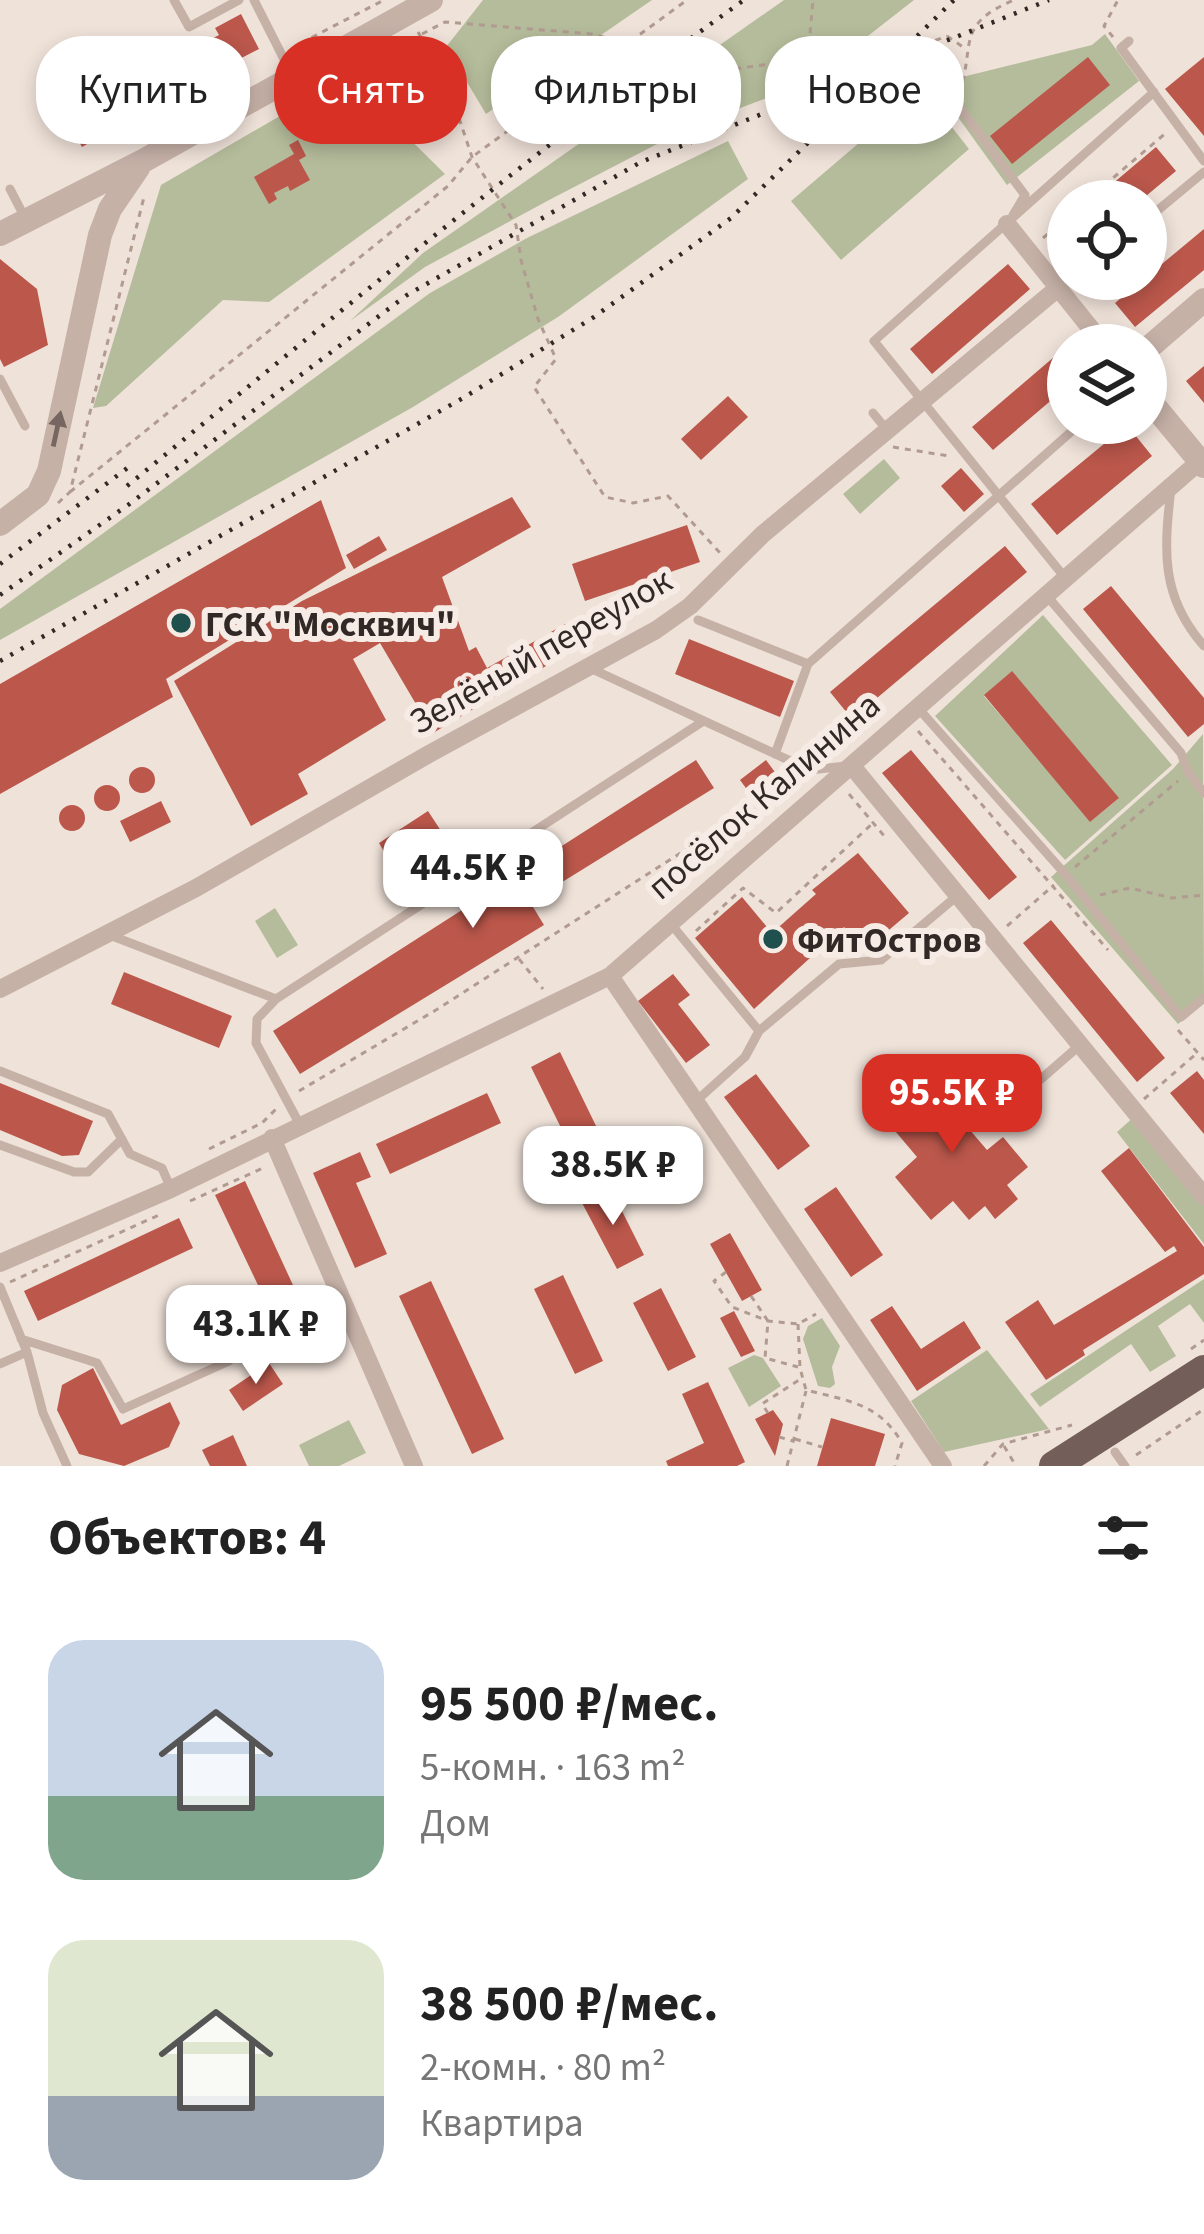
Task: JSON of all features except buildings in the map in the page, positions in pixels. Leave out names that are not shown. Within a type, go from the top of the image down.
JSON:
[{"type":"main road","points":[[1054,1466],[1194,1361]]},
{"type":"main road","points":[[1114,1462],[1204,1394]]},
{"type":"street","points":[[372,36],[431,0]]},
{"type":"street","points":[[0,234],[274,87]]},
{"type":"street","points":[[0,524],[38,495],[49,470],[100,235],[110,209],[143,161]]},
{"type":"street","points":[[69,199],[94,208],[100,235]]},
{"type":"street","points":[[1007,224],[1047,268]]},
{"type":"street","name":"Зелёный переулок","points":[[0,989],[196,888],[429,754],[591,668],[690,606],[729,564],[1047,300]]},
{"type":"street","points":[[1167,332],[1204,301]]},
{"type":"street","name":"посёлок Калинина","points":[[0,1263],[170,1189],[610,976],[1202,462],[1167,421]]},
{"type":"street","points":[[852,766],[1204,1196]]},
{"type":"street","points":[[610,976],[943,1466]]},
{"type":"street","points":[[272,1138],[414,1466]]},
{"type":"lane","points":[[174,0],[189,27],[239,0]]},
{"type":"lane","points":[[254,0],[274,39]]},
{"type":"lane","points":[[1125,45],[1204,161]]},
{"type":"lane","points":[[1066,579],[874,341],[1154,92]]},
{"type":"lane","points":[[964,114],[1025,195],[1007,224]]},
{"type":"lane","points":[[1167,203],[1204,172]]},
{"type":"lane","points":[[10,189],[26,220]]},
{"type":"lane","points":[[0,379],[25,426]]},
{"type":"lane","points":[[873,413],[887,430]]},
{"type":"lane","points":[[775,754],[808,664],[1057,444]]},
{"type":"lane","points":[[1171,486],[1166,577],[1190,630],[1204,646]]},
{"type":"lane","points":[[1047,596],[1181,752],[1187,772],[1204,793]]},
{"type":"lane","points":[[698,620],[808,664]]},
{"type":"lane","points":[[591,668],[810,770],[852,766]]},
{"type":"lane","points":[[912,713],[1066,875],[1181,1017],[1204,998]]},
{"type":"lane","points":[[300,1125],[256,1043],[257,1019],[276,999],[702,722]]},
{"type":"lane","points":[[695,1102],[745,1057],[759,1031],[839,964],[881,960],[957,896]]},
{"type":"lane","points":[[671,923],[759,1031]]},
{"type":"lane","points":[[104,933],[276,999]]},
{"type":"lane","points":[[1041,1079],[1080,1045]]},
{"type":"lane","points":[[0,1071],[108,1114],[130,1154],[162,1168],[170,1189]]},
{"type":"lane","points":[[0,1145],[74,1172],[88,1172],[122,1139]]},
{"type":"lane","points":[[0,1287],[27,1352],[43,1413],[67,1466]]},
{"type":"lane","points":[[22,1339],[97,1363],[123,1409],[229,1361]]},
{"type":"lane","points":[[0,1364],[27,1352]]},
{"type":"path","points":[[358,0],[364,11]]},
{"type":"path","points":[[315,36],[384,0]]},
{"type":"path","points":[[638,36],[688,0]]},
{"type":"path","points":[[810,36],[813,0]]},
{"type":"path","points":[[964,79],[964,48],[987,11],[1014,0]]},
{"type":"path","points":[[1118,0],[1105,26],[1125,45]]},
{"type":"path","points":[[409,17],[602,36]]},
{"type":"path","points":[[409,17],[447,82],[472,157],[516,225],[538,319],[556,358],[534,387],[605,497],[633,503],[668,496],[729,564]]},
{"type":"path","points":[[1112,180],[1178,123]]},
{"type":"path","points":[[57,503],[448,185],[491,143]]},
{"type":"path","points":[[70,493],[144,197]]},
{"type":"path","points":[[1028,251],[1047,235]]},
{"type":"path","points":[[871,444],[968,459]]},
{"type":"path","points":[[912,713],[1120,964]]},
{"type":"path","points":[[203,1153],[262,1123],[284,1100],[810,770]]},
{"type":"path","points":[[992,939],[1187,772]]},
{"type":"path","points":[[685,940],[743,887],[776,913],[873,823]]},
{"type":"path","points":[[1074,910],[1101,894],[1130,888],[1172,898],[1204,895]]},
{"type":"path","points":[[788,902],[796,910]]},
{"type":"path","points":[[518,957],[554,1004]]},
{"type":"path","points":[[1167,1017],[1204,1060]]},
{"type":"path","points":[[1142,1100],[1198,1053]]},
{"type":"path","points":[[0,1287],[281,1160]]},
{"type":"path","points":[[726,1273],[714,1281],[732,1307],[768,1321],[798,1324],[831,1302]]},
{"type":"path","points":[[751,1296],[768,1321],[765,1358],[800,1368]]},
{"type":"path","points":[[787,1466],[806,1390],[798,1324]]},
{"type":"path","points":[[1194,1361],[1204,1340]]},
{"type":"path","points":[[768,1413],[762,1404],[803,1378]]},
{"type":"path","points":[[806,1390],[860,1404],[889,1420],[902,1443],[895,1466]]},
{"type":"path","points":[[1114,1462],[1204,1409]]},
{"type":"path","points":[[984,1466],[1003,1444],[1071,1426]]},
{"type":"path","points":[[779,1437],[822,1447]]},
{"type":"path","points":[[1003,1444],[1016,1466]]},
{"type":"green space","points":[[483,0],[652,0],[600,36],[491,36],[491,111],[486,114],[467,82],[467,36],[455,36]]},
{"type":"green space","points":[[784,0],[914,0],[868,36],[765,36],[765,99],[741,108],[741,36],[733,36]]},
{"type":"green space","points":[[1105,34],[1139,81],[1007,185],[964,126],[964,77],[1092,45]]},
{"type":"green space","points":[[274,119],[274,144],[415,144],[445,174],[269,302],[223,300],[106,406],[93,408],[161,185],[232,144],[250,144],[250,133]]},
{"type":"green space","points":[[964,143],[969,149],[841,260],[791,201],[858,144]]},
{"type":"green space","points":[[579,144],[657,144],[425,267],[350,321],[423,253]]},
{"type":"green space","points":[[722,144],[730,144],[748,179],[558,317],[413,407],[0,640],[0,609],[430,293],[527,238]]},
{"type":"green space","points":[[884,459],[900,478],[860,514],[843,494]]},
{"type":"green space","points":[[1043,615],[1172,765],[1065,860],[935,716]],"holes":[[[1011,672],[1118,799],[1091,821],[984,696]]]},
{"type":"green space","points":[[1203,734],[1204,1003],[1178,1024],[1051,877],[1173,769]]},
{"type":"green space","points":[[275,908],[298,945],[277,958],[255,921]]},
{"type":"green space","points":[[1135,1116],[1204,1199],[1204,1244],[1117,1132]]},
{"type":"green space","points":[[1204,1279],[1204,1323],[1190,1304],[1158,1326],[1176,1356],[1150,1372],[1131,1344],[1040,1407],[1030,1394]]},
{"type":"green space","points":[[822,1318],[840,1346],[832,1367],[835,1384],[830,1388],[818,1386],[803,1339],[808,1326]]},
{"type":"green space","points":[[987,1350],[1049,1429],[944,1452],[911,1401]]},
{"type":"green space","points":[[754,1355],[763,1358],[781,1386],[749,1407],[728,1368]]},
{"type":"green space","points":[[349,1420],[366,1453],[339,1466],[309,1466],[299,1445]]},
{"type":"railway","points":[[127,486],[509,177],[744,0]]},
{"type":"railway","points":[[0,661],[463,398],[594,317],[731,218],[954,0]]},
{"type":"railway","points":[[0,595],[407,295],[641,162],[1049,0]]},
{"type":"railway","points":[[0,564],[134,463]]},
{"type":"place","name":"ГСК \"Москвич\"","points":[[181,623]]},
{"type":"place","name":"ФитОстров","points":[[773,939]]}]
